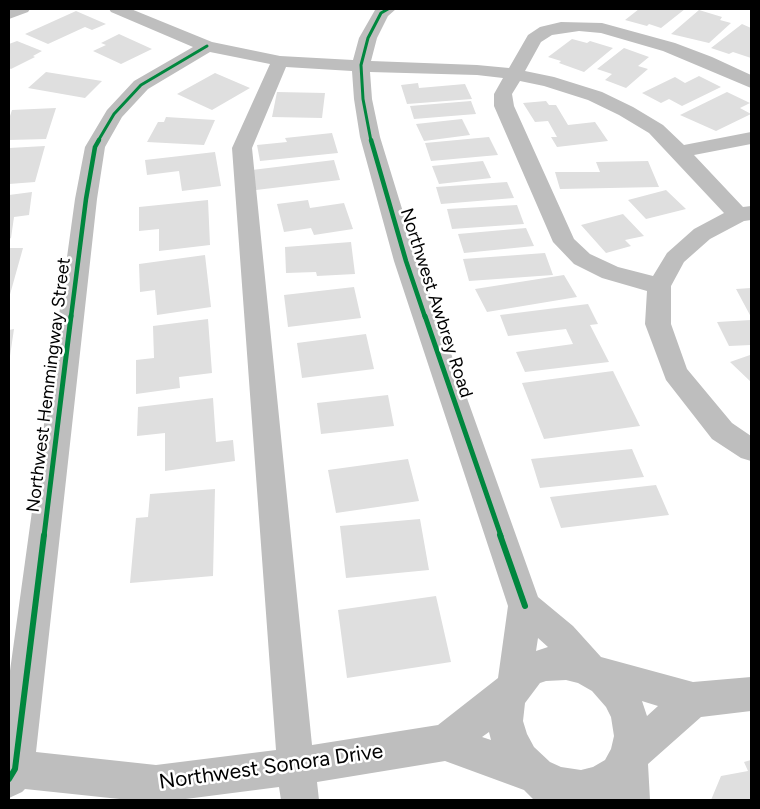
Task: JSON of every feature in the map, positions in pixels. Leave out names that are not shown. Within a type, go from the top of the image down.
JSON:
[{"type":"street","points":[[9,14],[22,9]]},
{"type":"street","points":[[117,9],[207,46],[280,61],[477,70],[514,74],[548,81],[595,96],[626,111],[656,130],[744,214],[702,234],[675,258],[659,286],[658,324],[675,373],[722,431],[751,450]]},
{"type":"street","name":"Northwest Awbrey Road","points":[[388,9],[381,13],[368,38],[360,65],[363,99],[370,137],[406,261],[525,606],[514,688],[507,701],[505,721],[510,741],[521,760],[550,788]]},
{"type":"street","points":[[659,286],[610,274],[582,259],[564,242],[504,106],[503,94],[534,40],[546,31],[561,27],[579,26],[602,28],[669,47],[706,61],[751,82]]},
{"type":"street","name":"Northwest Hemmingway Street","points":[[11,771],[86,199],[95,147],[114,114],[141,85],[207,46]]},
{"type":"street","points":[[280,61],[242,148],[290,711],[298,783]]},
{"type":"street","points":[[680,152],[751,138]]},
{"type":"street","points":[[525,606],[561,637],[591,671],[604,679],[619,695],[629,714],[632,736],[628,756],[631,800]]},
{"type":"street","name":"Northwest Sonora Drive","points":[[11,771],[156,784],[298,783],[445,742],[514,688],[528,671],[546,664],[566,663],[645,684],[693,700],[751,694]]},
{"type":"street","name":"Northwest Sonora Drive","points":[[445,742],[550,788],[559,786],[581,789],[601,784],[618,773],[628,756],[693,700]]},
{"type":"building","points":[[639,9],[685,9],[661,28],[625,20]]},
{"type":"building","points":[[699,10],[722,17],[720,20],[731,23],[709,43],[671,34]]},
{"type":"building","points":[[76,11],[106,24],[92,30],[85,27],[48,44],[25,34]]},
{"type":"building","points":[[742,24],[751,28],[751,58],[711,48]]},
{"type":"building","points":[[119,34],[152,49],[121,64],[93,51],[106,45],[101,43]]},
{"type":"building","points":[[572,39],[587,43],[590,41],[613,48],[584,72],[548,57]]},
{"type":"building","points":[[17,41],[42,51],[33,56],[35,57],[11,69],[9,68],[9,44]]},
{"type":"building","points":[[624,48],[649,57],[638,66],[648,69],[626,88],[605,80],[612,74],[597,69]]},
{"type":"building","points":[[46,72],[102,81],[85,98],[28,88]]},
{"type":"building","points":[[215,73],[250,88],[212,110],[177,94]]},
{"type":"building","points":[[699,76],[721,87],[682,106],[669,99],[661,103],[642,93],[675,77],[685,83]]},
{"type":"building","points":[[418,83],[419,88],[465,84],[472,99],[407,104],[401,85]]},
{"type":"building","points":[[277,92],[325,93],[322,118],[272,117]]},
{"type":"building","points":[[727,92],[750,103],[740,108],[751,114],[716,131],[680,115]]},
{"type":"building","points":[[471,101],[476,114],[414,119],[410,106]]},
{"type":"building","points":[[546,101],[549,105],[556,105],[568,125],[595,122],[608,141],[557,147],[551,137],[557,137],[548,121],[535,122],[523,103]]},
{"type":"building","points":[[56,108],[46,139],[9,140],[9,119],[12,110]]},
{"type":"building","points":[[166,117],[215,120],[204,145],[147,142],[158,122],[164,122]]},
{"type":"building","points":[[462,119],[470,135],[424,141],[416,124]]},
{"type":"building","points":[[332,133],[338,153],[260,161],[257,145],[287,142],[285,138]]},
{"type":"building","points":[[489,137],[498,155],[431,161],[425,143]]},
{"type":"building","points":[[45,146],[35,182],[9,184],[9,148]]},
{"type":"building","points":[[215,152],[221,186],[182,191],[179,171],[147,175],[145,160]]},
{"type":"building","points":[[334,160],[340,180],[256,190],[252,170]]},
{"type":"building","points":[[483,161],[491,178],[439,184],[432,166]]},
{"type":"building","points":[[648,161],[659,187],[560,189],[555,172],[600,172],[596,162]]},
{"type":"building","points":[[507,182],[514,198],[441,204],[436,187]]},
{"type":"building","points":[[666,190],[686,209],[646,219],[628,200]]},
{"type":"building","points":[[32,192],[29,215],[14,217],[11,238],[9,239],[9,195]]},
{"type":"building","points":[[208,200],[210,245],[159,251],[159,229],[139,231],[139,207]]},
{"type":"building","points":[[308,200],[310,208],[344,203],[353,229],[314,235],[311,228],[284,232],[277,204]]},
{"type":"building","points":[[517,205],[524,224],[452,229],[447,209]]},
{"type":"building","points":[[623,214],[644,236],[625,240],[631,246],[606,253],[581,225]]},
{"type":"building","points":[[526,228],[534,246],[464,253],[458,234]]},
{"type":"building","points":[[351,242],[355,274],[317,276],[316,272],[286,273],[285,247]]},
{"type":"building","points":[[9,248],[23,248],[9,298]]},
{"type":"building","points":[[545,253],[553,275],[469,281],[463,259]]},
{"type":"building","points":[[205,255],[211,307],[157,315],[155,290],[140,292],[139,264]]},
{"type":"building","points":[[564,275],[577,297],[487,312],[475,289]]},
{"type":"building","points":[[354,287],[361,318],[288,327],[284,295]]},
{"type":"building","points":[[751,288],[751,317],[736,289]]},
{"type":"building","points":[[588,304],[598,324],[590,325],[609,362],[525,372],[516,352],[573,344],[566,329],[508,336],[500,315]]},
{"type":"building","points":[[208,319],[212,373],[179,377],[180,388],[136,394],[136,360],[154,358],[153,326]]},
{"type":"building","points":[[751,320],[751,345],[729,346],[717,322]]},
{"type":"building","points":[[14,329],[10,356],[9,356],[9,330]]},
{"type":"building","points":[[366,334],[374,369],[302,378],[297,343]]},
{"type":"building","points":[[751,356],[751,382],[730,362]]},
{"type":"building","points":[[613,371],[640,426],[544,439],[522,383]]},
{"type":"building","points":[[388,395],[394,426],[321,434],[317,403]]},
{"type":"building","points":[[213,398],[216,442],[233,440],[235,461],[165,471],[165,433],[137,436],[138,407]]},
{"type":"building","points":[[632,449],[644,477],[540,488],[531,459]]},
{"type":"building","points":[[408,459],[419,501],[336,513],[328,470]]},
{"type":"building","points":[[656,485],[669,515],[561,528],[550,497]]},
{"type":"building","points":[[215,489],[213,576],[130,583],[136,518],[148,517],[150,494]]},
{"type":"building","points":[[420,519],[429,570],[346,578],[340,526]]},
{"type":"building","points":[[436,596],[451,662],[347,678],[338,610]]},
{"type":"building","points":[[751,760],[751,800],[711,800],[721,776],[748,771],[744,762]]},
{"type":"cycle path","points":[[388,9],[381,13],[368,38],[361,65],[363,99],[370,137],[406,261],[525,606]]},
{"type":"cycle path","points":[[9,779],[15,769],[86,199],[95,147],[114,114],[141,85],[207,46]]}]
